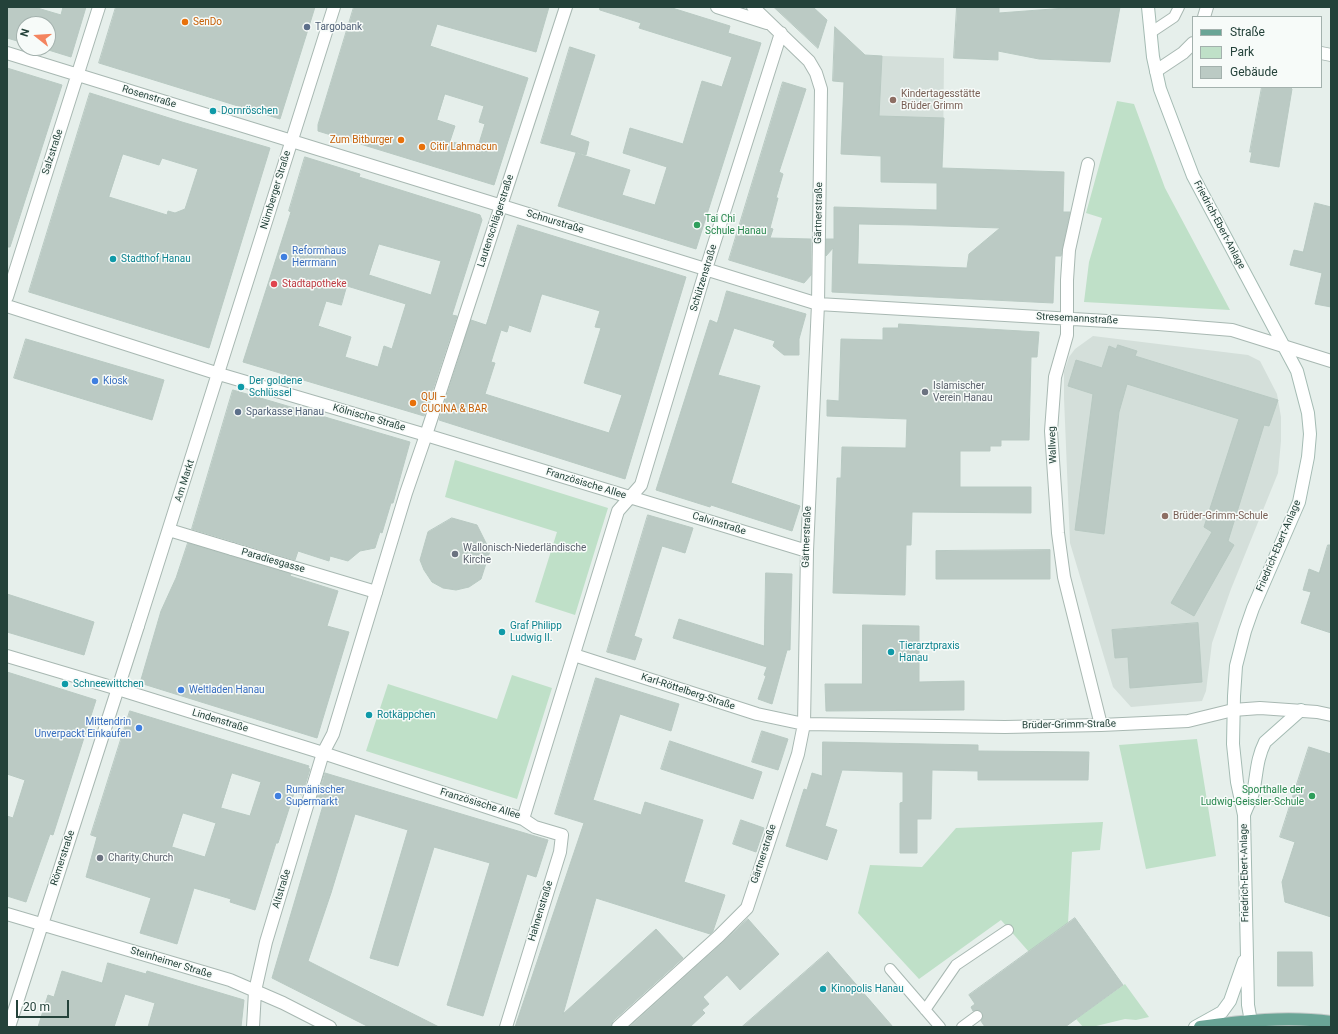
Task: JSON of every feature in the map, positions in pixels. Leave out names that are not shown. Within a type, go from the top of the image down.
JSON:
[{"type":"main road","points":[[1200,1027],[1294,1020],[1331,1022]]},
{"type":"street","name":"Salzstraße","points":[[7,297],[99,7]]},
{"type":"street","name":"Nürnberger Straße","points":[[219,374],[334,7]]},
{"type":"street","name":"Lautenschlägerstraße","points":[[426,435],[566,7]]},
{"type":"street","points":[[717,7],[771,24]]},
{"type":"street","name":"Gärtnerstraße","points":[[618,1027],[719,936],[746,908],[798,754],[804,724],[807,551],[818,304],[821,89],[816,73],[809,61],[753,7]]},
{"type":"street","name":"Friedrich-Ebert-Anlage","points":[[1148,7],[1150,33],[1160,89],[1193,176],[1297,371],[1308,413],[1310,434],[1308,457],[1299,502],[1245,631],[1236,666],[1233,710],[1234,761],[1244,815],[1248,1005],[1251,1024]]},
{"type":"street","name":"Schützenstraße","points":[[630,498],[641,485],[706,269],[781,33]]},
{"type":"street","points":[[1156,71],[1183,53],[1192,44]]},
{"type":"street","name":"Rosenstraße","points":[[7,53],[291,141]]},
{"type":"street","name":"Schnurstraße","points":[[291,141],[818,304]]},
{"type":"street","name":"Wallweg","points":[[1088,164],[1069,250],[1066,280],[1067,335],[1055,377],[1051,431],[1058,533],[1064,577],[1100,725]]},
{"type":"street","name":"Stresemannstraße","points":[[818,304],[1232,330],[1331,361]]},
{"type":"street","points":[[7,306],[219,374]]},
{"type":"street","name":"Kölnische Straße","points":[[219,374],[426,435]]},
{"type":"street","name":"Am Markt","points":[[118,689],[219,374]]},
{"type":"street","points":[[323,753],[333,734],[406,493],[426,435]]},
{"type":"street","name":"Französische Allee","points":[[323,753],[523,819],[618,511],[630,498],[426,435]]},
{"type":"street","name":"Calvinstraße","points":[[630,498],[807,551]]},
{"type":"street","name":"Paradiesgasse","points":[[169,530],[376,592]]},
{"type":"street","points":[[7,656],[118,689]]},
{"type":"street","name":"Karl-Röttelberg-Straße","points":[[574,656],[757,714],[804,724]]},
{"type":"street","name":"Lindenstraße","points":[[118,689],[323,753]]},
{"type":"street","name":"Römerstraße","points":[[9,1027],[118,689]]},
{"type":"street","name":"Brüder-Grimm-Straße","points":[[804,724],[998,727],[1100,725],[1188,721],[1233,710],[1260,708],[1301,710],[1331,715]]},
{"type":"street","points":[[1244,815],[1254,790],[1258,758],[1265,742],[1301,710]]},
{"type":"street","name":"Altstraße","points":[[253,1027],[255,991],[266,942],[323,753]]},
{"type":"street","name":"Hahnenstraße","points":[[506,1027],[560,852],[562,835],[535,827],[523,819]]},
{"type":"street","name":"Steinheimer Straße","points":[[7,914],[230,980],[330,1027]]},
{"type":"street","points":[[1195,1027],[1222,1012],[1230,1001],[1247,953]]},
{"type":"lane","points":[[1150,33],[1174,17],[1179,7]]},
{"type":"lane","points":[[925,1010],[956,965],[1008,930]]},
{"type":"lane","points":[[890,969],[940,1027]]},
{"type":"lane","points":[[962,1027],[977,1016]]},
{"type":"shaded area","name":"Kindertagesstätte Brüder Grimm","points":[[853,55],[944,58],[943,157],[841,154],[844,82],[833,81],[834,63]]},
{"type":"shaded area","name":"Brüder-Grimm-Schule","points":[[1093,336],[1248,355],[1260,361],[1277,394],[1281,417],[1281,441],[1278,473],[1231,589],[1212,643],[1206,691],[1202,701],[1131,707],[1113,687],[1070,543],[1064,372],[1069,357],[1075,349]]},
{"type":"green space","points":[[1117,101],[1134,104],[1165,188],[1230,310],[1084,302],[1089,262],[1102,218],[1086,213]]},
{"type":"green space","points":[[455,460],[608,508],[575,615],[535,602],[557,532],[445,497]]},
{"type":"green space","points":[[512,675],[552,688],[517,799],[366,751],[388,684],[497,719]]},
{"type":"green space","points":[[1197,739],[1216,856],[1146,869],[1119,745]]},
{"type":"green space","points":[[1103,822],[1100,850],[1072,852],[1068,923],[1029,952],[1001,920],[919,979],[858,913],[870,865],[922,867],[956,828]]},
{"type":"green space","points":[[1125,984],[1149,1017],[1136,1020],[1125,1019],[1092,1027],[1083,1027],[1076,1019]]},
{"type":"building","points":[[7,7],[34,7],[61,15],[63,7],[86,7],[71,57],[56,52],[56,16],[16,16],[16,41],[7,38]]},
{"type":"building","points":[[116,7],[315,7],[280,119],[99,63]]},
{"type":"building","points":[[354,7],[549,7],[536,52],[437,24],[430,46],[528,78],[494,185],[318,131],[318,125]],"holes":[[[445,94],[484,106],[479,122],[485,124],[477,150],[450,141],[455,126],[437,120]]]},
{"type":"building","points":[[600,7],[669,7],[730,26],[728,33],[761,43],[696,249],[558,206],[576,153],[630,170],[622,195],[655,205],[667,167],[623,153],[630,128],[683,144],[702,81],[722,87],[732,57],[639,28],[641,23],[600,10]]},
{"type":"building","points":[[774,7],[813,7],[827,20],[818,48]]},
{"type":"building","points":[[957,7],[999,7],[999,13],[1079,7],[1120,7],[1110,62],[1039,59],[998,51],[998,60],[954,58]]},
{"type":"building","points":[[835,27],[865,55],[882,56],[879,116],[944,118],[942,168],[1064,172],[1063,212],[1070,212],[1061,256],[1055,256],[1053,303],[832,292],[833,248],[826,256],[826,239],[834,239],[834,207],[937,210],[937,183],[881,182],[881,156],[841,154],[844,82],[833,81]],"holes":[[[859,224],[1000,228],[969,254],[967,268],[858,264]]]},
{"type":"building","points":[[570,47],[595,55],[570,135],[589,142],[586,155],[541,143]]},
{"type":"building","points":[[7,68],[62,85],[10,247],[7,247]]},
{"type":"building","points":[[783,82],[806,89],[779,172],[783,174],[776,198],[778,198],[770,228],[773,229],[770,238],[811,239],[811,275],[804,283],[729,260]]},
{"type":"building","points":[[1262,88],[1291,88],[1279,167],[1250,162],[1252,152],[1250,152]]},
{"type":"building","points":[[90,93],[270,148],[209,348],[29,292]],"holes":[[[123,154],[159,165],[162,158],[198,169],[185,209],[175,213],[168,211],[167,215],[109,197]]]},
{"type":"building","points":[[305,157],[360,174],[359,177],[480,215],[482,220],[452,315],[457,316],[424,416],[243,362],[291,212],[289,211]],"holes":[[[379,244],[441,261],[431,295],[369,275]],[[347,286],[406,304],[392,349],[384,346],[378,367],[345,357],[351,337],[318,326],[326,301],[341,305]]]},
{"type":"building","points":[[1315,203],[1331,207],[1331,307],[1315,304],[1322,273],[1290,265],[1294,250],[1303,252]]},
{"type":"building","points":[[518,225],[686,277],[625,479],[439,420],[471,320],[486,325]],"holes":[[[542,294],[600,311],[595,327],[601,328],[584,383],[622,395],[609,433],[485,394],[495,363],[491,362],[501,330],[507,332],[509,325],[530,332]]]},
{"type":"building","points":[[727,291],[806,314],[799,339],[799,355],[784,355],[773,346],[775,341],[734,328],[718,375],[760,386],[731,483],[800,506],[792,531],[711,505],[710,507],[656,490],[710,320],[717,323]]},
{"type":"building","points":[[899,324],[1039,332],[1037,357],[1031,357],[1029,440],[1001,440],[1001,446],[990,446],[990,451],[960,451],[960,487],[1031,487],[1031,513],[912,512],[911,545],[906,545],[905,595],[833,593],[837,478],[841,478],[842,447],[906,448],[907,419],[827,416],[827,400],[839,401],[841,339],[883,340],[883,328],[898,328]]},
{"type":"building","points":[[26,339],[164,380],[152,420],[14,378]]},
{"type":"building","points":[[1118,345],[1137,351],[1135,356],[1278,400],[1269,426],[1264,425],[1228,541],[1234,545],[1194,616],[1171,603],[1212,532],[1204,527],[1239,419],[1127,384],[1119,412],[1104,534],[1075,530],[1093,394],[1068,386],[1076,360],[1102,368],[1109,346],[1116,349]]},
{"type":"building","points":[[233,390],[410,442],[393,503],[391,503],[382,533],[380,532],[375,548],[360,551],[348,561],[330,556],[329,561],[298,551],[295,560],[192,529]]},
{"type":"building","points":[[648,515],[693,528],[685,553],[662,546],[634,636],[642,639],[635,660],[607,652]]},
{"type":"building","name":"Wallonisch-Niederländische Kirche","points":[[452,518],[477,525],[490,551],[481,579],[469,587],[456,590],[443,588],[432,582],[424,570],[420,560],[428,532]]},
{"type":"building","points":[[188,543],[291,574],[290,576],[338,591],[327,626],[349,632],[317,738],[140,683],[161,611],[176,578]]},
{"type":"building","points":[[1328,545],[1331,545],[1331,633],[1301,623],[1311,592],[1303,590],[1309,569],[1319,573]]},
{"type":"building","points":[[1050,550],[1050,579],[936,579],[936,551]]},
{"type":"building","points":[[766,573],[792,574],[790,650],[787,650],[772,704],[758,699],[766,676],[764,675],[767,667],[673,638],[679,619],[764,646]]},
{"type":"building","points":[[7,594],[94,622],[84,655],[7,632]]},
{"type":"building","points":[[1198,623],[1202,682],[1130,688],[1128,657],[1115,658],[1112,630]]},
{"type":"building","points":[[863,625],[919,626],[919,682],[964,681],[964,710],[826,711],[825,684],[862,684]]},
{"type":"building","points":[[7,672],[96,700],[53,835],[50,834],[26,902],[7,896],[7,816],[13,818],[25,780],[7,774]]},
{"type":"building","points":[[596,678],[679,704],[671,731],[620,714],[593,800],[641,815],[645,802],[703,820],[684,882],[725,895],[713,931],[710,934],[596,898],[563,1014],[656,929],[683,958],[613,1021],[611,1027],[515,1027],[584,823],[555,814]]},
{"type":"building","points":[[130,711],[309,766],[308,768],[310,769],[302,795],[294,793],[278,843],[276,843],[255,910],[230,902],[231,899],[194,888],[177,944],[140,933],[151,898],[86,877],[97,837],[91,835]],"holes":[[[232,773],[261,782],[250,816],[221,808]],[[183,813],[216,823],[205,857],[172,847]]]},
{"type":"building","points":[[762,731],[788,739],[778,770],[752,762]]},
{"type":"building","points":[[670,741],[762,772],[753,799],[661,769]]},
{"type":"building","points":[[823,742],[978,745],[978,751],[1089,752],[1088,780],[978,780],[978,771],[932,770],[931,819],[917,819],[917,853],[900,853],[900,803],[903,802],[903,772],[842,770],[825,826],[837,830],[827,860],[786,846],[804,789],[807,790],[812,773],[822,776]]},
{"type":"building","name":"Sporthalle der Ludwig-Geissler-Schule","points":[[1309,747],[1331,754],[1331,917],[1285,902],[1282,882],[1295,842],[1280,837]]},
{"type":"building","points":[[325,773],[548,840],[536,877],[527,874],[483,1016],[447,1005],[490,863],[434,847],[398,966],[370,958],[408,830],[355,814],[308,961],[439,1027],[369,1027],[272,978],[324,802],[317,800]]},
{"type":"building","points":[[741,820],[764,828],[756,852],[733,844]]},
{"type":"building","points":[[1075,918],[1123,985],[1065,1027],[985,1027],[981,1021],[983,1018],[982,1012],[979,1010],[973,1011],[971,1007],[975,1004],[969,995]]},
{"type":"building","points":[[748,919],[779,954],[740,990],[727,975],[703,997],[709,1004],[702,1010],[705,1013],[690,1027],[629,1027]]},
{"type":"building","name":"Kinopolis Hanau","points":[[828,952],[893,1027],[742,1027]]},
{"type":"building","points":[[1278,952],[1312,952],[1313,986],[1278,986]]},
{"type":"building","points":[[108,963],[146,974],[147,971],[244,1000],[241,1027],[148,1027],[155,1003],[125,994],[114,1027],[38,1027],[48,995],[54,997],[62,971],[102,983]]},
{"type":"place","name":"SenDo","points":[[185,22]]},
{"type":"place","name":"Targobank","points":[[307,27]]},
{"type":"place","name":"Kindertagesstätte Brüder Grimm","points":[[893,100]]},
{"type":"place","name":"Dornröschen","points":[[213,111]]},
{"type":"place","name":"Zum Bitburger","points":[[401,140]]},
{"type":"place","name":"Citir Lahmacun","points":[[422,147]]},
{"type":"place","name":"Tai Chi Schule Hanau","points":[[697,225]]},
{"type":"place","name":"Reformhaus Herrmann","points":[[284,257]]},
{"type":"place","name":"Stadthof Hanau","points":[[113,259]]},
{"type":"place","name":"Stadtapotheke","points":[[274,284]]},
{"type":"place","name":"Kiosk","points":[[95,381]]},
{"type":"place","name":"Der goldene Schlüssel","points":[[241,387]]},
{"type":"place","name":"Islamischer Verein Hanau","points":[[925,392]]},
{"type":"place","name":"QUI – CUCINA & BAR","points":[[413,403]]},
{"type":"place","name":"Sparkasse Hanau","points":[[238,412]]},
{"type":"place","name":"Brüder-Grimm-Schule","points":[[1165,516]]},
{"type":"place","name":"Wallonisch-Niederländische Kirche","points":[[455,554]]},
{"type":"place","name":"Graf Philipp Ludwig II.","points":[[502,632]]},
{"type":"place","name":"Tierarztpraxis Hanau","points":[[891,652]]},
{"type":"place","name":"Schneewittchen","points":[[65,684]]},
{"type":"place","name":"Weltladen Hanau","points":[[181,690]]},
{"type":"place","name":"Rotkäppchen","points":[[369,715]]},
{"type":"place","name":"Mittendrin Unverpackt Einkaufen","points":[[139,728]]},
{"type":"place","name":"Rumänischer Supermarkt","points":[[278,796]]},
{"type":"place","name":"Sporthalle der Ludwig-Geissler-Schule","points":[[1312,796]]},
{"type":"place","name":"Charity Church","points":[[100,858]]},
{"type":"place","name":"Kinopolis Hanau","points":[[823,989]]}]
